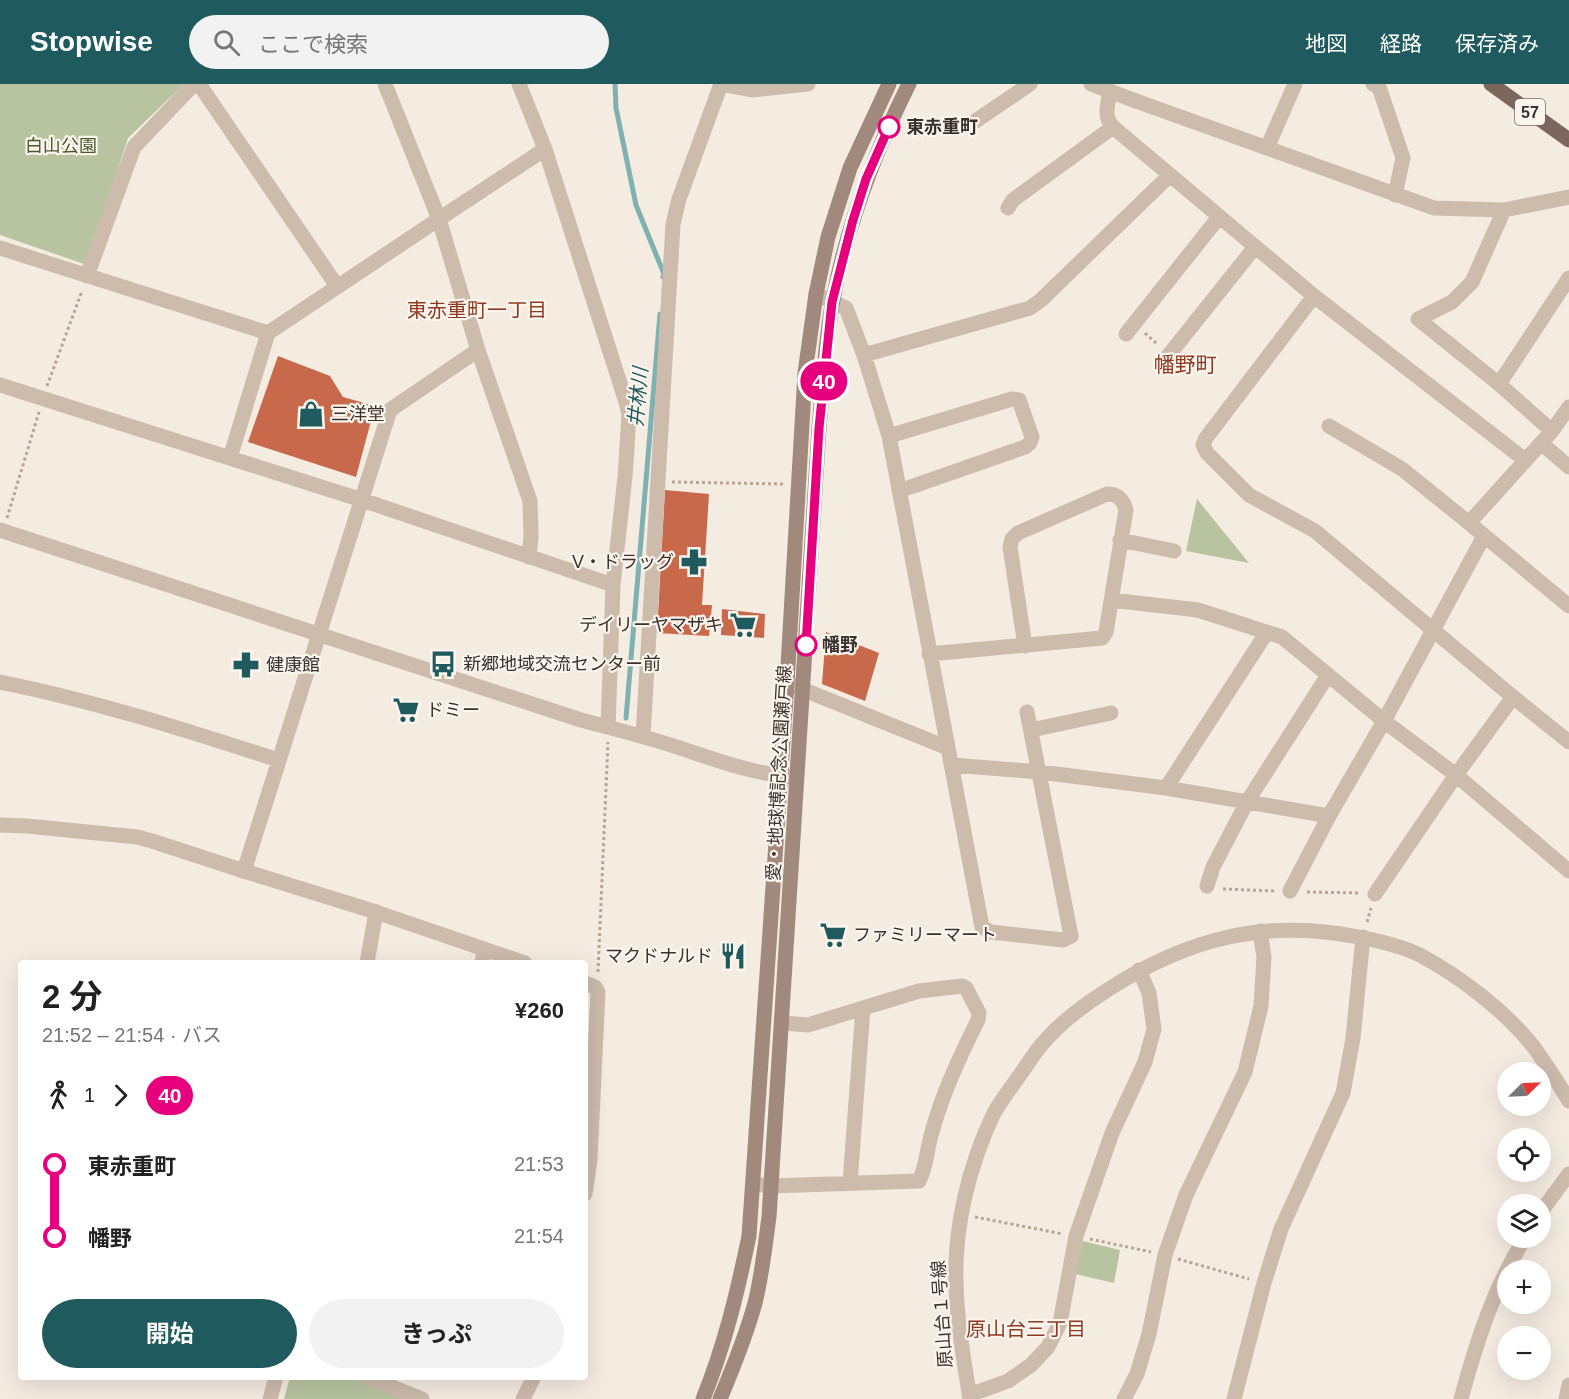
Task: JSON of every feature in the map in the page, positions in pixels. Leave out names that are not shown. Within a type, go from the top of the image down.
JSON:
[{"type":"main road","name":"愛・地球博記念公園瀬戸線","points":[[703,1399],[721,1353],[749,1236],[787,683],[805,373],[816,294],[828,237],[850,168],[890,84]]},
{"type":"main road","name":"愛・地球博記念公園瀬戸線","points":[[720,1399],[754,1304],[764,1258],[782,1023],[819,428],[832,302],[844,248],[866,179],[909,84]]},
{"type":"main road","name":"57","points":[[1491,84],[1569,140]]},
{"type":"street","points":[[87,276],[134,147],[194,84]]},
{"type":"street","points":[[199,84],[337,286]]},
{"type":"street","points":[[385,84],[439,219],[478,350],[530,501],[529,556]]},
{"type":"street","points":[[519,84],[545,149],[629,415],[625,477],[613,585],[608,727]]},
{"type":"street","points":[[643,736],[673,224],[679,199],[721,84],[752,90],[808,84]]},
{"type":"street","points":[[974,122],[1030,84]]},
{"type":"street","points":[[1091,84],[1434,208],[1504,210],[1569,197]]},
{"type":"street","points":[[1267,148],[1296,84]]},
{"type":"street","points":[[1377,85],[1403,158],[1395,195]]},
{"type":"street","points":[[1110,91],[1106,115],[1107,121],[1113,127],[1314,296],[1525,460]]},
{"type":"street","points":[[1008,208],[1013,200],[1113,127]]},
{"type":"street","points":[[230,458],[268,333],[545,149]]},
{"type":"street","points":[[864,355],[1030,308],[1170,175]]},
{"type":"street","points":[[1504,210],[1472,282],[1452,302],[1418,319],[1499,384],[1547,437],[1569,467]]},
{"type":"street","points":[[1130,329],[1218,217]]},
{"type":"street","points":[[1167,358],[1255,247]]},
{"type":"street","points":[[0,248],[268,333]]},
{"type":"street","points":[[1499,384],[1569,278]]},
{"type":"street","points":[[816,294],[846,308],[864,355],[889,436],[982,927],[992,932],[1063,940],[1071,936],[1027,712]]},
{"type":"street","points":[[1314,296],[1206,438],[1203,445],[1207,453],[1242,489],[1315,531],[1512,697],[1569,742]]},
{"type":"street","points":[[244,871],[390,410],[478,350]]},
{"type":"street","points":[[0,385],[362,500],[613,585]]},
{"type":"street","points":[[889,436],[1012,399],[1019,400],[1032,437],[1030,443],[1025,447],[899,491]]},
{"type":"street","points":[[1469,523],[1547,437],[1569,408]]},
{"type":"street","points":[[1329,426],[1402,469],[1569,606]]},
{"type":"street","points":[[929,654],[1025,646],[1102,638],[1106,632],[1126,510],[1123,501],[1116,494],[1107,494],[1018,533],[1012,539],[1010,547],[1025,646]]},
{"type":"street","points":[[1,531],[581,720],[643,736],[734,765],[779,776],[798,777]]},
{"type":"street","points":[[1290,891],[1484,536]]},
{"type":"street","points":[[1120,540],[1174,550]]},
{"type":"street","points":[[1111,600],[1198,610],[1282,637],[1384,722],[1456,775],[1569,871]]},
{"type":"street","points":[[1166,788],[1267,632]]},
{"type":"street","points":[[1207,886],[1213,867],[1247,802],[1328,675]]},
{"type":"street","points":[[0,682],[51,692],[167,723],[278,760]]},
{"type":"street","points":[[787,683],[948,748]]},
{"type":"street","points":[[1376,894],[1512,697]]},
{"type":"street","points":[[1031,730],[1111,713]]},
{"type":"street","points":[[951,765],[1040,772],[1166,788],[1329,816]]},
{"type":"street","points":[[0,825],[137,837],[375,912],[483,956],[507,960]]},
{"type":"street","points":[[367,960],[375,912]]},
{"type":"street","name":"原山台１号線","points":[[969,1397],[956,1284],[957,1249],[970,1176],[995,1112],[1043,1042],[1083,1005],[1139,970],[1195,945],[1227,936],[1260,931],[1324,930],[1394,945],[1418,954],[1453,974],[1506,1018],[1535,1049],[1569,1101]]},
{"type":"street","points":[[1124,1399],[1137,1374],[1149,1334],[1165,1255],[1186,1195],[1245,1072],[1261,1006],[1264,957],[1260,931]]},
{"type":"street","points":[[1234,1399],[1264,1283],[1281,1229],[1343,1093],[1353,1038],[1363,937]]},
{"type":"street","points":[[969,1397],[1008,1381],[1031,1365],[1048,1347],[1060,1323],[1076,1236],[1113,1133],[1145,1062],[1154,1029],[1149,993],[1139,970]]},
{"type":"street","points":[[753,1184],[771,1186],[919,1181],[944,1094],[957,1061],[978,1020],[979,1013],[966,988],[962,986],[919,991],[808,1025],[782,1023]]},
{"type":"street","points":[[588,1174],[591,987]]},
{"type":"street","points":[[850,1183],[863,1008]]},
{"type":"street","points":[[1551,1198],[1569,1174]]},
{"type":"street","points":[[1461,1399],[1487,1314],[1520,1248]]},
{"type":"street","points":[[270,1399],[275,1380]]},
{"type":"street","points":[[384,1380],[422,1399]]},
{"type":"street","points":[[523,1399],[532,1380]]},
{"type":"street","points":[[1566,1399],[1569,1385]]},
{"type":"path","points":[[1,531],[43,398],[87,276]]},
{"type":"path","points":[[1130,329],[1167,358]]},
{"type":"path","points":[[657,481],[799,485]]},
{"type":"path","points":[[591,987],[608,727]]},
{"type":"path","points":[[1363,937],[1376,894]]},
{"type":"path","points":[[962,1215],[1165,1255],[1264,1283]]},
{"type":"green space","name":"白山公園","points":[[0,84],[184,84],[128,138],[87,265],[0,235]]},
{"type":"green space","points":[[1197,499],[1249,563],[1186,551]]},
{"type":"green space","points":[[1083,1241],[1120,1250],[1114,1283],[1075,1274]]},
{"type":"green space","points":[[289,1380],[358,1380],[405,1399],[284,1399]]},
{"type":"building","points":[[278,356],[330,376],[343,397],[375,406],[356,477],[248,442]]},
{"type":"building","points":[[665,490],[709,494],[702,605],[712,605],[709,636],[657,633]]},
{"type":"building","name":"デイリーヤマザキ","points":[[722,609],[765,614],[764,638],[721,635]]},
{"type":"building","points":[[826,632],[879,653],[865,701],[822,684]]},
{"type":"waterway","name":"井林川","points":[[615,84],[616,108],[636,205],[664,274],[663,277]]},
{"type":"waterway","name":"井林川","points":[[626,718],[660,314]]},
{"type":"bus line","name":"40","points":[[806,645],[819,428],[832,302],[844,248],[866,179],[889,127]]},
{"type":"place","name":"東赤重町","points":[[889,127]]},
{"type":"place","name":"三洋堂","points":[[311,414]]},
{"type":"place","name":"V・ドラッグ","points":[[694,562]]},
{"type":"place","name":"デイリーヤマザキ","points":[[743,625]]},
{"type":"place","name":"幡野","points":[[806,645]]},
{"type":"place","name":"新郷地域交流センター前","points":[[443,664]]},
{"type":"place","name":"健康館","points":[[246,665]]},
{"type":"place","name":"ドミー","points":[[406,710]]},
{"type":"place","name":"ファミリーマート","points":[[833,935]]},
{"type":"place","name":"マクドナルド","points":[[733,956]]},
{"type":"district","name":"東赤重町一丁目","points":[[477,310]]},
{"type":"district","name":"幡野町","points":[[1185,364]]},
{"type":"district","name":"原山台三丁目","points":[[1026,1329]]}]
